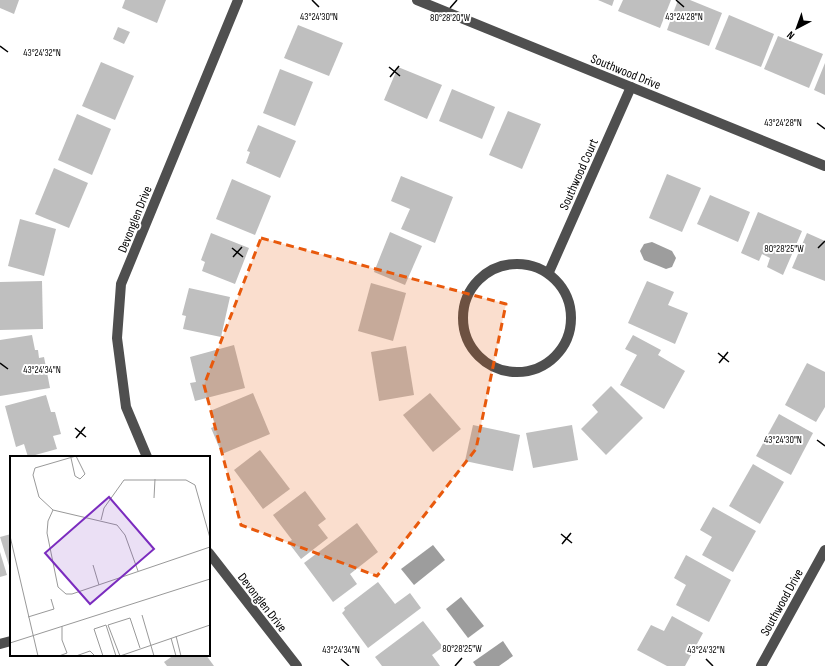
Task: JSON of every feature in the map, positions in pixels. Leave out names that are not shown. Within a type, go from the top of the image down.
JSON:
[{"type":"street","name":"Devonglen Drive","points":[[147,456],[126,407],[117,338],[122,284],[238,0]]},
{"type":"street","name":"Southwood Drive","points":[[417,0],[825,166]]},
{"type":"street","name":"Southwood Court","points":[[549,272],[631,86]]},
{"type":"street","points":[[509,263],[527,264],[549,272],[568,297],[572,314],[570,332],[563,348],[551,361],[535,369],[518,372],[500,370],[484,361],[472,348],[464,332],[462,314],[467,296],[477,281],[491,269],[509,263]]},
{"type":"street","name":"Southwood Drive","points":[[761,666],[825,550]]},
{"type":"street","name":"Devonglen Drive","points":[[210,554],[297,666]]},
{"type":"street","points":[[0,644],[10,641]]},
{"type":"highlighted area","points":[[261,238],[506,304],[476,449],[377,576],[241,525],[204,385]]},
{"type":"shaded area","points":[[652,242],[672,251],[676,258],[672,267],[666,269],[644,260],[640,251],[644,244]]},
{"type":"shaded area","points":[[433,545],[445,560],[414,585],[401,569]]},
{"type":"shaded area","points":[[461,597],[484,626],[468,638],[446,609]]},
{"type":"shaded area","points":[[503,641],[513,656],[499,666],[476,666],[473,662]]},
{"type":"building","points":[[0,0],[19,0],[14,14],[0,8]]},
{"type":"building","points":[[125,0],[166,0],[157,23],[122,8]]},
{"type":"building","points":[[598,0],[614,0],[612,6]]},
{"type":"building","points":[[623,0],[671,0],[660,28],[618,11]]},
{"type":"building","points":[[678,0],[690,0],[722,13],[709,46],[667,30]]},
{"type":"building","points":[[729,15],[774,34],[761,67],[715,49]]},
{"type":"building","points":[[298,25],[343,43],[329,76],[284,58]]},
{"type":"building","points":[[118,27],[130,32],[124,44],[113,39]]},
{"type":"building","points":[[778,36],[823,54],[809,88],[764,69]]},
{"type":"building","points":[[101,62],[134,76],[115,120],[82,106]]},
{"type":"building","points":[[825,63],[825,95],[814,90]]},
{"type":"building","points":[[398,67],[442,85],[427,119],[384,100]]},
{"type":"building","points":[[280,69],[313,82],[295,126],[263,113]]},
{"type":"building","points":[[452,89],[495,107],[482,139],[439,121]]},
{"type":"building","points":[[508,111],[541,124],[522,169],[489,155]]},
{"type":"building","points":[[77,114],[111,129],[92,175],[58,160]]},
{"type":"building","points":[[258,125],[296,141],[280,178],[246,163],[250,152],[247,151]]},
{"type":"building","points":[[54,168],[88,183],[69,228],[35,214]]},
{"type":"building","points":[[667,174],[701,188],[682,232],[649,218]]},
{"type":"building","points":[[401,176],[453,197],[435,243],[401,229],[410,209],[391,201]]},
{"type":"building","points":[[232,179],[271,196],[255,235],[216,219]]},
{"type":"building","points":[[710,195],[750,212],[738,242],[697,224]]},
{"type":"building","points":[[758,212],[802,231],[783,275],[767,267],[770,258],[762,254],[759,261],[741,253]]},
{"type":"building","points":[[20,219],[56,229],[44,276],[8,266]]},
{"type":"building","points":[[390,232],[422,246],[405,285],[374,272]]},
{"type":"building","points":[[211,233],[249,248],[235,284],[202,271],[205,262],[201,260]]},
{"type":"building","points":[[807,233],[825,241],[825,281],[792,268]]},
{"type":"building","points":[[42,281],[43,329],[0,330],[0,282]]},
{"type":"building","points":[[647,281],[674,292],[668,305],[688,313],[675,344],[628,323]]},
{"type":"building","points":[[371,283],[406,293],[393,341],[358,331]]},
{"type":"building","points":[[189,288],[230,297],[221,337],[183,329],[186,316],[182,315]]},
{"type":"building","points":[[32,335],[35,350],[38,350],[39,358],[44,357],[50,388],[0,396],[0,340]]},
{"type":"building","points":[[633,335],[661,350],[658,355],[685,371],[664,409],[620,385],[637,355],[625,349]]},
{"type":"building","points":[[234,345],[245,388],[195,401],[190,383],[196,382],[190,357]]},
{"type":"building","points":[[406,346],[414,395],[379,401],[371,352]]},
{"type":"building","points":[[807,363],[825,372],[825,407],[816,422],[785,405]]},
{"type":"building","points":[[611,386],[643,418],[606,455],[581,429],[598,412],[592,405]]},
{"type":"building","points":[[253,393],[270,434],[222,454],[211,428],[216,426],[210,411]]},
{"type":"building","points":[[430,393],[461,429],[433,452],[403,415]]},
{"type":"building","points":[[46,395],[51,412],[55,412],[61,434],[53,436],[57,449],[28,456],[24,444],[16,447],[5,406]]},
{"type":"building","points":[[779,414],[813,433],[791,475],[756,456]]},
{"type":"building","points":[[473,425],[520,435],[513,471],[465,461]]},
{"type":"building","points":[[572,425],[578,460],[533,468],[526,433]]},
{"type":"building","points":[[260,450],[290,489],[263,509],[234,470]]},
{"type":"building","points":[[753,464],[784,482],[760,524],[729,506]]},
{"type":"building","points":[[305,491],[326,519],[318,525],[328,538],[301,559],[288,542],[292,540],[273,515]]},
{"type":"building","points":[[713,507],[756,531],[733,572],[702,555],[712,537],[700,530]]},
{"type":"building","points":[[357,523],[378,552],[350,574],[357,584],[333,602],[304,563]]},
{"type":"building","points":[[10,534],[10,569],[0,537]]},
{"type":"building","points":[[0,552],[7,575],[0,577]]},
{"type":"building","points":[[686,555],[731,580],[709,622],[676,605],[686,585],[674,578]]},
{"type":"building","points":[[378,582],[395,604],[410,593],[421,608],[368,648],[342,613],[345,610],[344,608]]},
{"type":"building","points":[[672,616],[703,633],[685,666],[667,666],[637,650],[651,625],[664,631]]},
{"type":"building","points":[[423,621],[443,647],[432,655],[440,666],[382,666],[375,657]]},
{"type":"building","points":[[173,656],[207,656],[214,666],[167,666],[164,662]]}]
